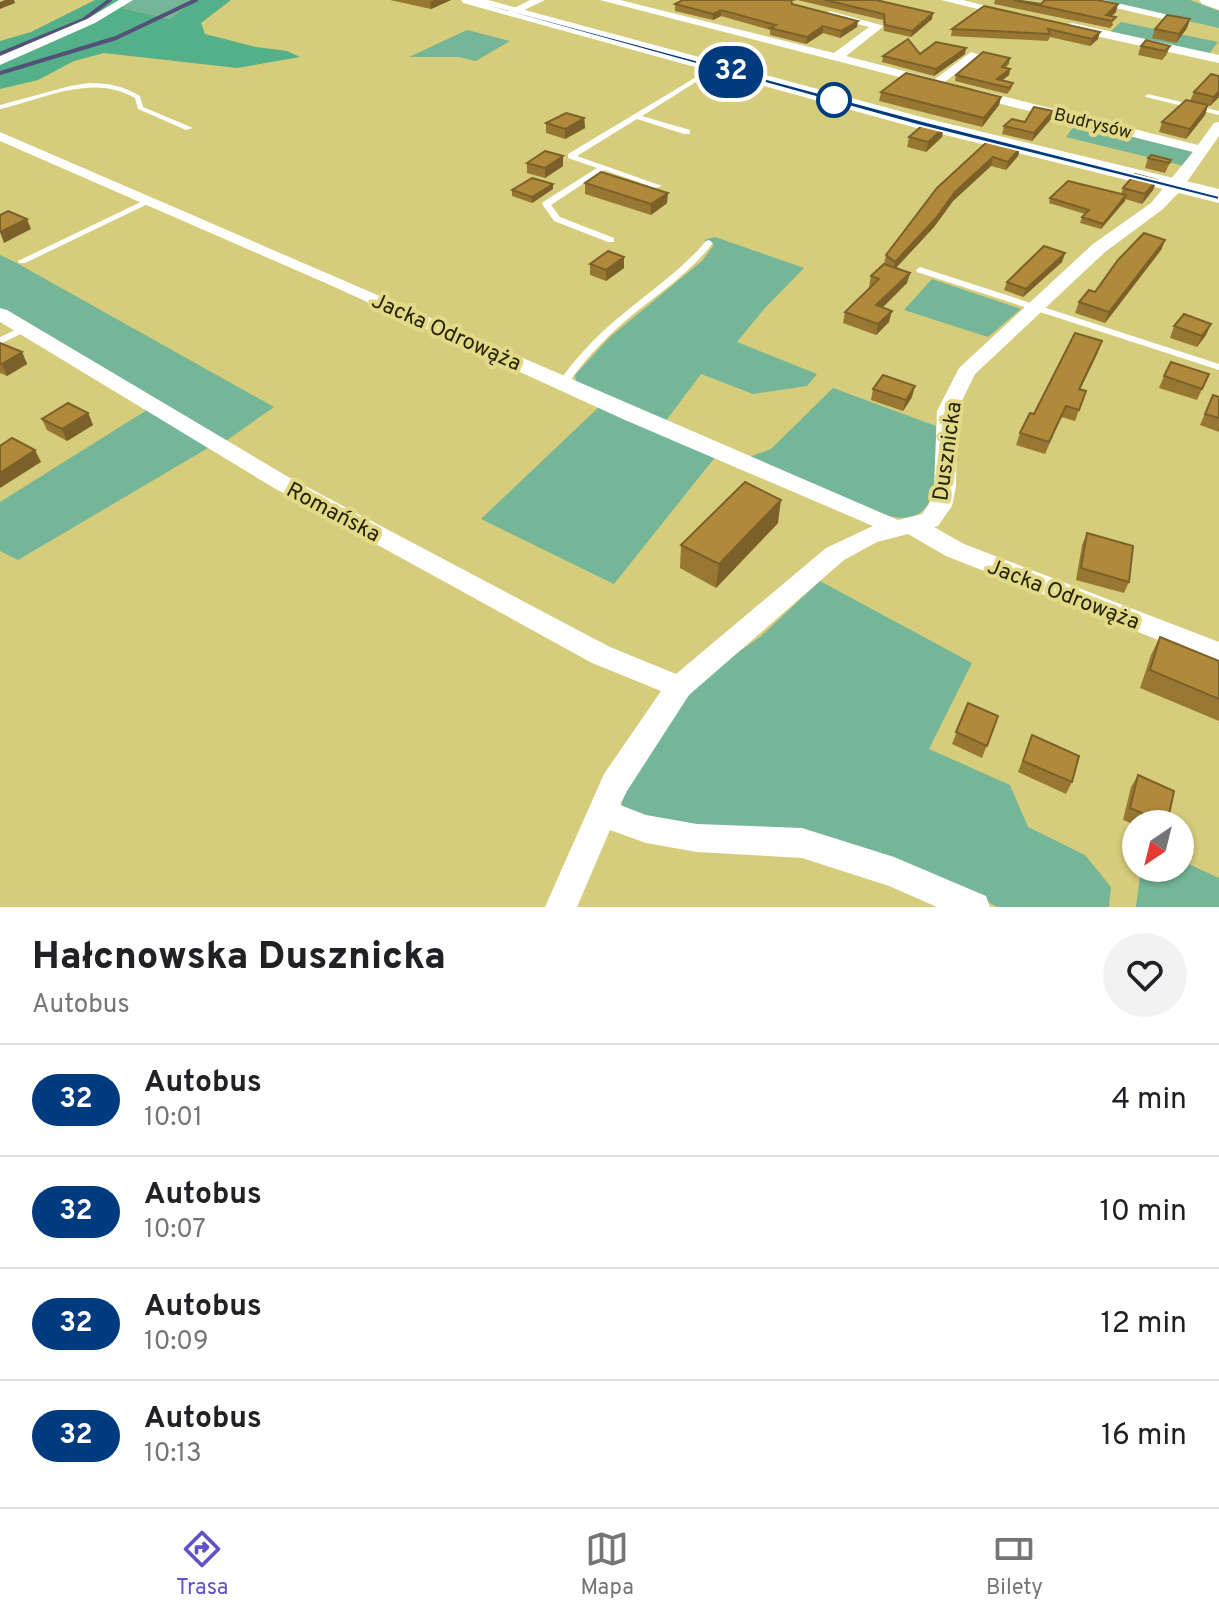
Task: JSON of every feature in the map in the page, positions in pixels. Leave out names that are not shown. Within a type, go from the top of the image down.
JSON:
[{"type":"highway","points":[[1209,0],[1219,4]]},
{"type":"street","points":[[0,61],[91,21],[127,0]]},
{"type":"street","points":[[469,0],[935,127],[1219,196]]},
{"type":"street","points":[[512,12],[539,0]]},
{"type":"street","name":"Budrysów","points":[[606,0],[1202,150]]},
{"type":"street","points":[[947,0],[1024,17]]},
{"type":"street","points":[[1087,0],[1185,20]]},
{"type":"street","points":[[810,10],[878,26],[836,58]]},
{"type":"street","points":[[1054,24],[1219,59]]},
{"type":"street","points":[[938,83],[975,55]]},
{"type":"street","name":"Dusznicka","points":[[561,907],[615,783],[679,687],[835,554],[870,535],[930,520],[940,506],[945,487],[947,411],[954,392],[983,353],[1099,248],[1142,219],[1176,186],[1219,126]]},
{"type":"street","name":"Jacka Odrowąża","points":[[0,136],[734,459],[955,550],[1219,653]]},
{"type":"street","name":"Romańska","points":[[0,314],[282,483],[601,655],[679,687]]},
{"type":"street","points":[[600,812],[646,829],[697,838],[802,843],[894,872],[974,907]]},
{"type":"lane","points":[[658,186],[571,156],[715,68]]},
{"type":"lane","points":[[0,107],[25,103],[78,86],[105,85],[133,92],[138,97],[140,108],[189,128]]},
{"type":"lane","points":[[1148,96],[1219,113]]},
{"type":"lane","points":[[636,116],[687,132]]},
{"type":"lane","points":[[603,167],[546,204],[557,219],[611,240]]},
{"type":"lane","points":[[22,261],[150,201]]},
{"type":"lane","points":[[563,383],[580,358],[626,315],[696,261],[709,243]]},
{"type":"lane","points":[[920,270],[1219,367]]},
{"type":"lane","points":[[0,341],[26,328]]},
{"type":"green space","points":[[95,0],[122,0],[123,8],[170,19],[196,0],[231,0],[201,23],[205,34],[287,51],[300,57],[237,68],[104,53],[74,61],[38,80],[0,89],[0,41],[31,32]]},
{"type":"green space","points":[[131,0],[196,0],[171,19],[123,8],[123,4]]},
{"type":"green space","points":[[1096,0],[1190,0],[1219,11],[1219,28]]},
{"type":"green space","points":[[1121,22],[1218,42],[1208,55],[1108,34]]},
{"type":"green space","points":[[467,30],[510,41],[476,61],[459,57],[409,57]]},
{"type":"green space","points":[[1077,122],[1193,150],[1184,166],[1066,137]]},
{"type":"green space","points":[[715,237],[804,268],[737,342],[817,374],[807,386],[753,394],[701,374],[665,422],[576,382],[575,375],[610,337],[702,261],[714,245],[704,240]]},
{"type":"green space","points":[[0,255],[274,407],[223,443],[0,309]]},
{"type":"green space","points":[[932,279],[1021,309],[988,337],[904,310]]},
{"type":"green space","points":[[833,388],[936,426],[933,492],[928,505],[919,514],[905,518],[885,515],[749,457],[771,449]]},
{"type":"green space","points":[[599,407],[716,456],[614,584],[481,519]]},
{"type":"green space","points":[[147,410],[208,448],[18,560],[0,551],[0,502]]},
{"type":"green space","points":[[820,581],[972,663],[929,749],[1010,785],[1028,827],[1085,855],[1111,887],[1109,907],[998,907],[887,857],[705,834],[633,818],[622,805],[621,786],[694,683],[760,637]]},
{"type":"green space","points":[[1194,866],[1219,878],[1219,907],[1136,907],[1139,882],[1194,882]]},
{"type":"building","points":[[683,0],[791,0],[792,4],[858,21],[841,31],[823,26],[807,37],[770,28],[776,25],[721,10],[713,14],[675,4]]},
{"type":"building","points":[[825,0],[876,0],[933,13],[912,31],[885,25],[884,14]]},
{"type":"building","points":[[1014,0],[1041,4],[1045,0],[1097,0],[1118,4],[1106,15],[1116,17],[1112,21]]},
{"type":"building","points":[[984,6],[1100,32],[1092,39],[1048,29],[1050,34],[952,29]]},
{"type":"building","points":[[1167,15],[1190,19],[1179,34],[1155,29]]},
{"type":"building","points":[[908,39],[920,54],[936,42],[966,48],[936,69],[883,56]]},
{"type":"building","points":[[1146,40],[1170,46],[1165,51],[1141,46]]},
{"type":"building","points":[[983,52],[1010,58],[1002,67],[1010,69],[997,79],[1013,83],[1009,88],[956,75]]},
{"type":"building","points":[[906,73],[1001,97],[984,118],[881,92]]},
{"type":"building","points":[[1211,74],[1219,76],[1219,91],[1214,97],[1194,92]]},
{"type":"building","points":[[1186,100],[1208,105],[1190,129],[1162,122]]},
{"type":"building","points":[[1034,107],[1053,111],[1034,133],[1004,126],[1012,119],[1025,122]]},
{"type":"building","points":[[566,113],[584,118],[565,129],[546,123]]},
{"type":"building","points":[[925,123],[944,128],[928,142],[909,137]]},
{"type":"building","points":[[989,140],[1020,148],[1008,162],[993,157],[955,192],[936,218],[895,262],[886,255],[937,188]]},
{"type":"building","points":[[545,151],[563,156],[545,168],[527,163]]},
{"type":"building","points":[[1151,155],[1171,160],[1169,163],[1148,158]]},
{"type":"building","points":[[601,172],[668,193],[651,204],[585,183]]},
{"type":"building","points":[[1135,174],[1157,180],[1145,194],[1123,188]]},
{"type":"building","points":[[532,178],[553,184],[532,197],[512,190]]},
{"type":"building","points":[[1068,181],[1126,195],[1103,224],[1082,217],[1089,210],[1050,198]]},
{"type":"building","points":[[8,211],[27,219],[0,232],[0,215]]},
{"type":"building","points":[[1144,233],[1165,240],[1109,312],[1079,302],[1089,290],[1095,292],[1118,260]]},
{"type":"building","points":[[1044,246],[1065,253],[1026,289],[1007,282]]},
{"type":"building","points":[[608,251],[624,257],[606,270],[590,264]]},
{"type":"building","points":[[884,264],[910,273],[876,305],[892,311],[878,324],[845,312],[879,279],[871,276]]},
{"type":"building","points":[[1184,314],[1211,324],[1202,336],[1174,326]]},
{"type":"building","points":[[1075,333],[1102,341],[1079,389],[1086,391],[1079,410],[1066,406],[1049,442],[1020,433],[1030,413],[1034,414]]},
{"type":"building","points":[[0,343],[22,352],[0,364]]},
{"type":"building","points":[[1171,362],[1209,374],[1202,389],[1164,376]]},
{"type":"building","points":[[883,375],[915,386],[906,400],[873,389]]},
{"type":"building","points":[[1213,395],[1219,397],[1219,418],[1205,414]]},
{"type":"building","points":[[68,403],[88,413],[62,429],[42,419]]},
{"type":"building","points":[[12,438],[35,450],[0,473],[0,446]]},
{"type":"building","points":[[745,482],[781,500],[719,564],[681,545]]},
{"type":"building","points":[[1087,533],[1133,546],[1129,582],[1081,568]]},
{"type":"building","points":[[1160,637],[1219,661],[1219,699],[1150,670]]},
{"type":"building","points":[[968,703],[998,716],[987,746],[956,732]]},
{"type":"building","points":[[1032,735],[1079,756],[1072,782],[1023,761]]},
{"type":"building","points":[[1138,775],[1174,791],[1170,810],[1130,808]]},
{"type":"waterway","points":[[0,54],[83,20],[110,0]]},
{"type":"waterway","points":[[0,73],[116,38],[196,0]]},
{"type":"bus line","name":"32","points":[[469,0],[920,123],[1219,196]]}]
